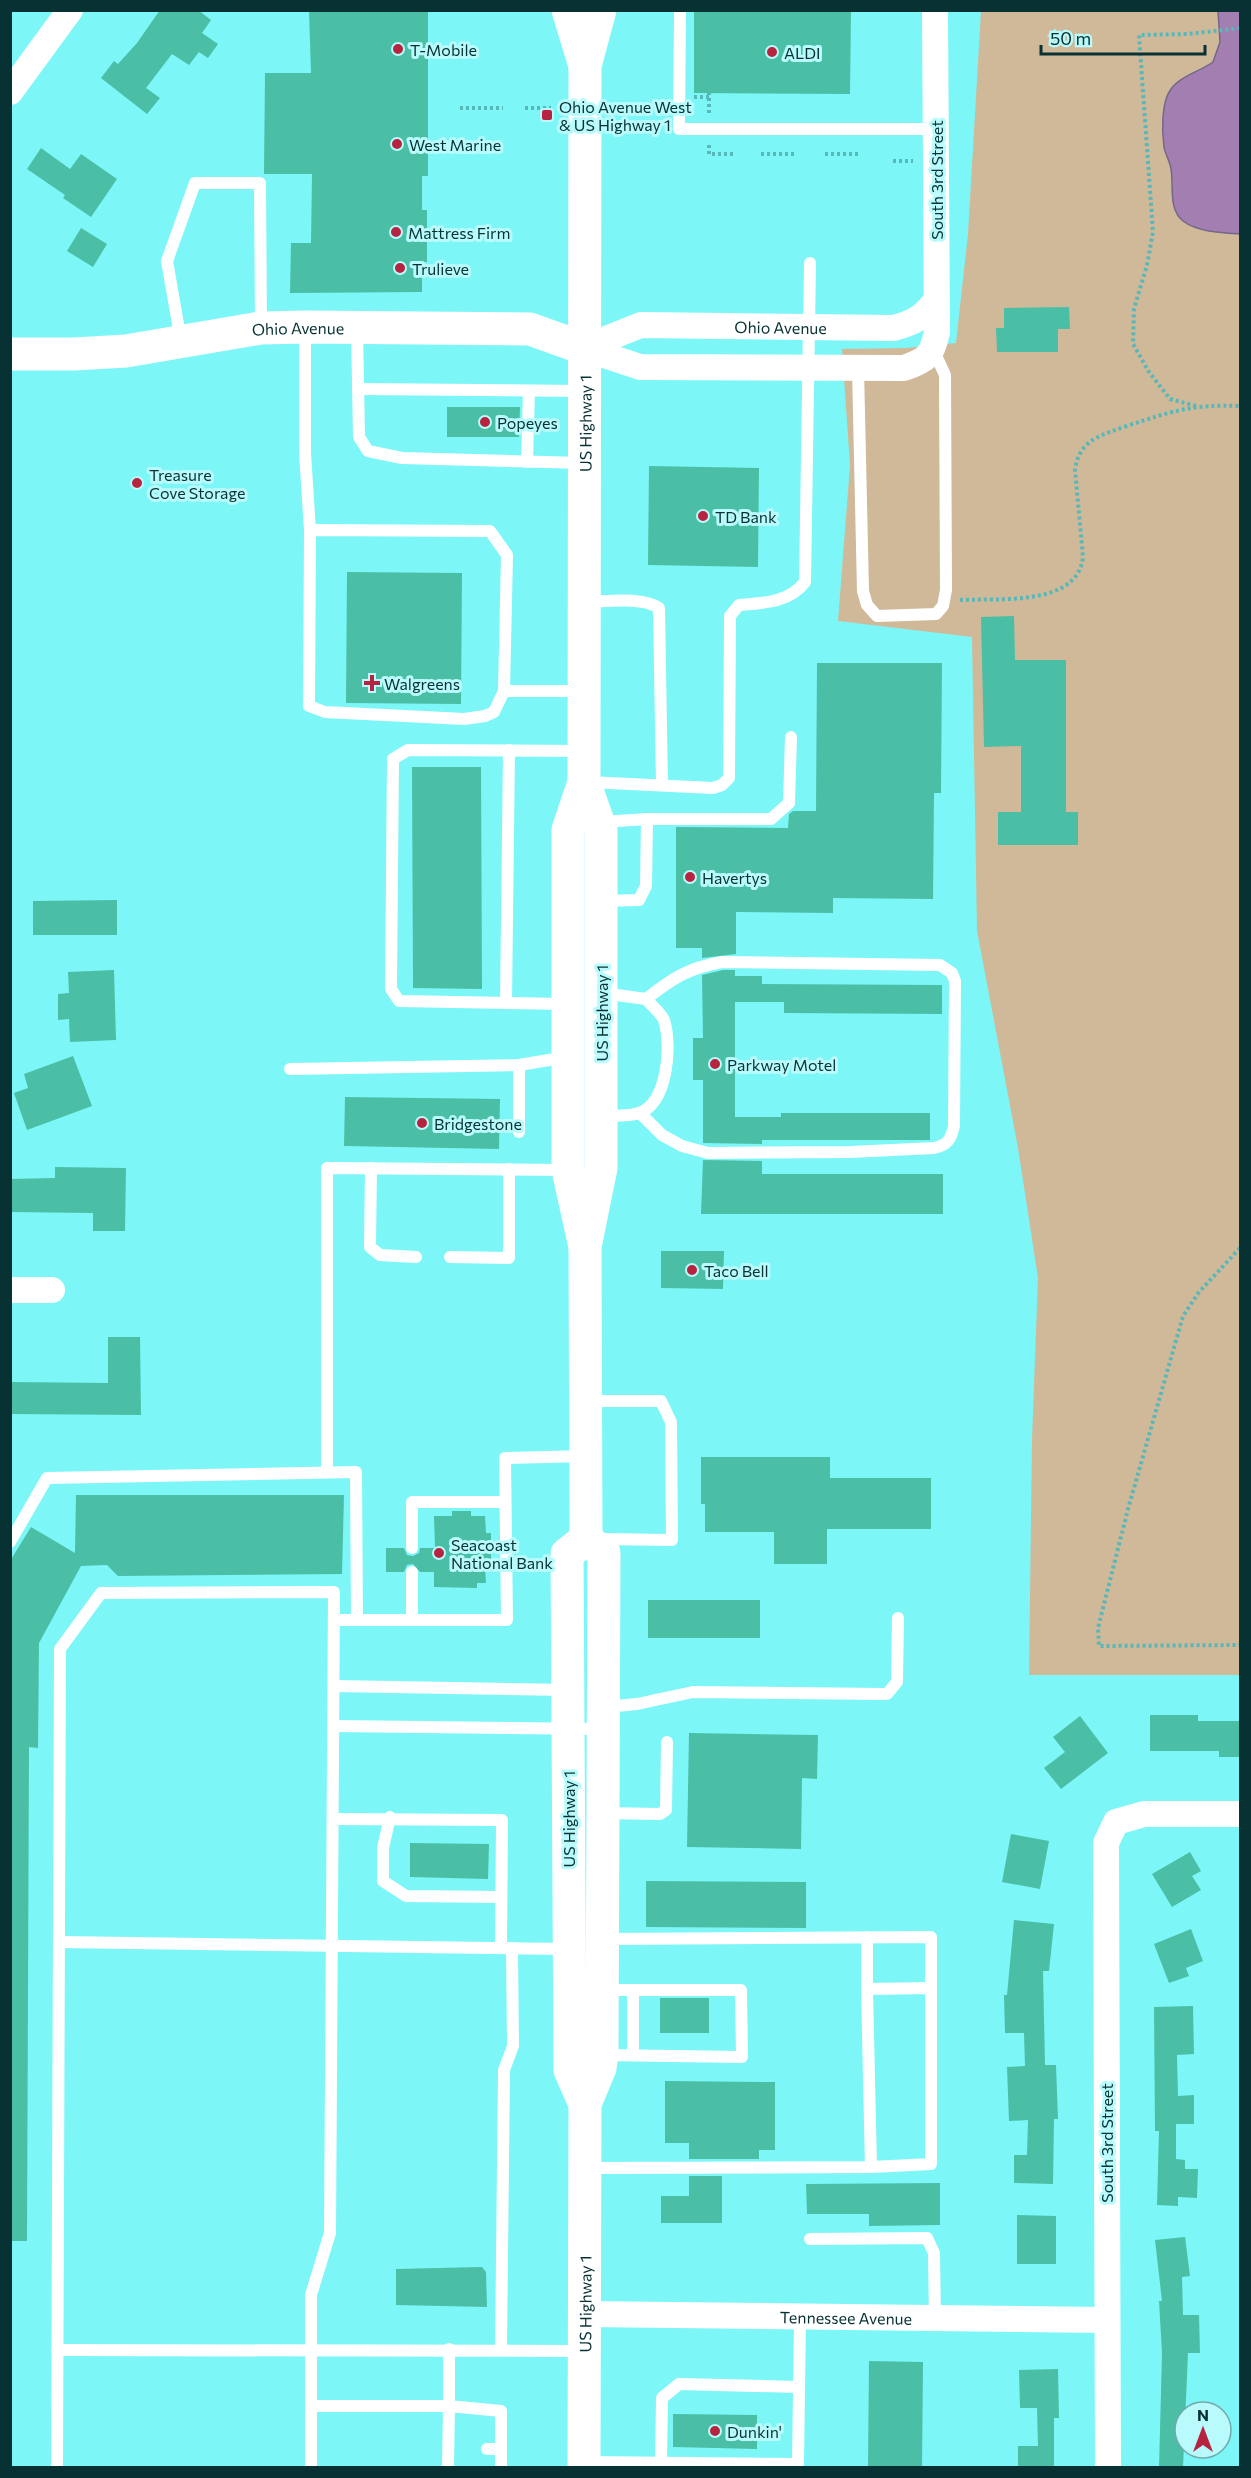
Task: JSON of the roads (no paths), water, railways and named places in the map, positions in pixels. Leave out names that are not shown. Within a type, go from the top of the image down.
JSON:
[{"type":"main road","name":"US Highway 1","points":[[568,10],[585,66]]},
{"type":"main road","name":"US Highway 1","points":[[586,1539],[585,1247],[601,1168],[601,830],[584,766],[585,66],[600,10]]},
{"type":"main road","name":"Ohio Avenue","points":[[10,354],[126,351],[261,328],[305,327],[530,329],[583,348]]},
{"type":"main road","name":"US Highway 1","points":[[584,766],[568,830],[568,1170],[585,1247]]},
{"type":"main road","name":"US Highway 1","points":[[585,2104],[570,2070],[567,1554],[586,1539]]},
{"type":"main road","name":"US Highway 1","points":[[584,2465],[585,2104],[600,2068],[617,2055],[617,1990],[601,1939],[604,1553],[586,1539]]},
{"type":"street","points":[[10,92],[70,10]]},
{"type":"street","name":"South 3rd Street","points":[[933,349],[937,332],[935,10]]},
{"type":"street","name":"Ohio Avenue","points":[[583,348],[640,325],[892,328],[912,324],[926,314],[937,299]]},
{"type":"street","name":"Ohio Avenue","points":[[583,348],[640,367],[858,369],[903,368],[922,362],[933,349]]},
{"type":"street","points":[[10,1290],[52,1290]]},
{"type":"street","name":"South 3rd Street","points":[[1108,2468],[1106,1844],[1116,1822],[1144,1814],[1240,1814]]},
{"type":"street","name":"Tennessee Avenue","points":[[585,2314],[1106,2320]]},
{"type":"lane","points":[[680,10],[679,129],[936,129]]},
{"type":"lane","points":[[182,342],[166,261],[195,183],[260,183],[261,328]]},
{"type":"lane","points":[[568,1004],[399,1001],[391,989],[393,759],[408,750],[509,750],[662,785],[713,788],[722,786],[729,778],[730,616],[739,605],[780,600],[799,589],[805,582],[810,263]]},
{"type":"lane","points":[[305,327],[305,453],[310,530],[309,706],[325,712],[464,719],[485,716],[494,712],[504,690],[507,555],[490,531],[310,530]]},
{"type":"lane","points":[[357,328],[359,437],[368,451],[402,458],[583,463]]},
{"type":"lane","points":[[858,369],[863,591],[867,605],[877,616],[936,614],[944,601],[945,375],[933,349]]},
{"type":"lane","points":[[358,388],[583,391]]},
{"type":"lane","points":[[527,462],[529,391]]},
{"type":"lane","points":[[583,602],[653,604],[659,608],[662,785]]},
{"type":"lane","points":[[504,690],[584,690]]},
{"type":"lane","points":[[598,822],[647,819],[771,819],[789,803],[791,737]]},
{"type":"lane","points":[[506,1003],[509,750]]},
{"type":"lane","points":[[601,902],[639,900],[646,886],[647,819]]},
{"type":"lane","points":[[640,1113],[662,1135],[682,1146],[708,1153],[850,1152],[934,1148],[944,1146],[951,1138],[954,1126],[955,981],[952,973],[940,965],[722,962],[695,967],[674,977],[646,999]]},
{"type":"lane","points":[[601,993],[646,999],[663,1019],[667,1052],[663,1087],[654,1101],[640,1113],[601,1116]]},
{"type":"lane","points":[[290,1069],[519,1065],[568,1057]]},
{"type":"lane","points":[[519,1065],[519,1132]]},
{"type":"lane","points":[[327,1472],[327,1168],[568,1170]]},
{"type":"lane","points":[[371,1168],[370,1247],[380,1255],[416,1257]]},
{"type":"lane","points":[[450,1257],[508,1258],[508,1169]]},
{"type":"lane","points":[[585,1401],[661,1401],[671,1422],[672,1540],[586,1539]]},
{"type":"lane","points":[[334,1620],[507,1620],[505,1458],[585,1455]]},
{"type":"lane","points":[[10,1542],[47,1478],[356,1472],[357,1620]]},
{"type":"lane","points":[[412,1548],[412,1502],[505,1502]]},
{"type":"lane","points":[[412,1572],[412,1620]]},
{"type":"lane","points":[[57,2468],[60,1649],[101,1593],[334,1592],[330,2233],[310,2295],[311,2468]]},
{"type":"lane","points":[[333,1726],[568,1728],[637,1704],[693,1692],[887,1694],[897,1682],[898,1618]]},
{"type":"lane","points":[[334,1686],[568,1690]]},
{"type":"lane","points":[[602,1813],[660,1814],[666,1810],[667,1742]]},
{"type":"lane","points":[[333,1819],[390,1817],[502,1820],[501,1897],[513,2046],[504,2070],[501,2349]]},
{"type":"lane","points":[[390,1817],[383,1848],[383,1881],[406,1896],[501,1897]]},
{"type":"lane","points":[[867,1937],[870,2167]]},
{"type":"lane","points":[[585,2168],[870,2167],[931,2164],[931,1937],[601,1939]]},
{"type":"lane","points":[[58,1942],[568,1949]]},
{"type":"lane","points":[[867,1989],[931,1988]]},
{"type":"lane","points":[[617,1990],[741,1990],[742,2057],[617,2055]]},
{"type":"lane","points":[[810,2239],[927,2238],[934,2253],[935,2319]]},
{"type":"lane","points":[[584,2465],[798,2464],[800,2318]]},
{"type":"lane","points":[[448,2468],[453,2449],[449,2406],[449,2349]]},
{"type":"lane","points":[[57,2350],[501,2349],[584,2351]]},
{"type":"lane","points":[[661,2463],[662,2398],[679,2384],[799,2386]]},
{"type":"lane","points":[[311,2406],[449,2406],[501,2411],[501,2468]]},
{"type":"lane","points":[[487,2449],[501,2449]]},
{"type":"place","name":"T-Mobile","points":[[398,49]]},
{"type":"place","name":"ALDI","points":[[772,52]]},
{"type":"place","name":"Ohio Avenue West & US Highway 1","points":[[547,115]]},
{"type":"place","name":"West Marine","points":[[397,144]]},
{"type":"place","name":"Mattress Firm","points":[[396,232]]},
{"type":"place","name":"Trulieve","points":[[400,268]]},
{"type":"place","name":"Popeyes","points":[[485,422]]},
{"type":"place","name":"Treasure Cove Storage","points":[[137,483]]},
{"type":"place","name":"TD Bank","points":[[703,516]]},
{"type":"place","name":"Walgreens","points":[[372,683]]},
{"type":"place","name":"Havertys","points":[[690,877]]},
{"type":"place","name":"Parkway Motel","points":[[715,1064]]},
{"type":"place","name":"Bridgestone","points":[[422,1123]]},
{"type":"place","name":"Taco Bell","points":[[692,1270]]},
{"type":"place","name":"Seacoast National Bank","points":[[439,1553]]},
{"type":"place","name":"Dunkin'","points":[[715,2431]]}]
